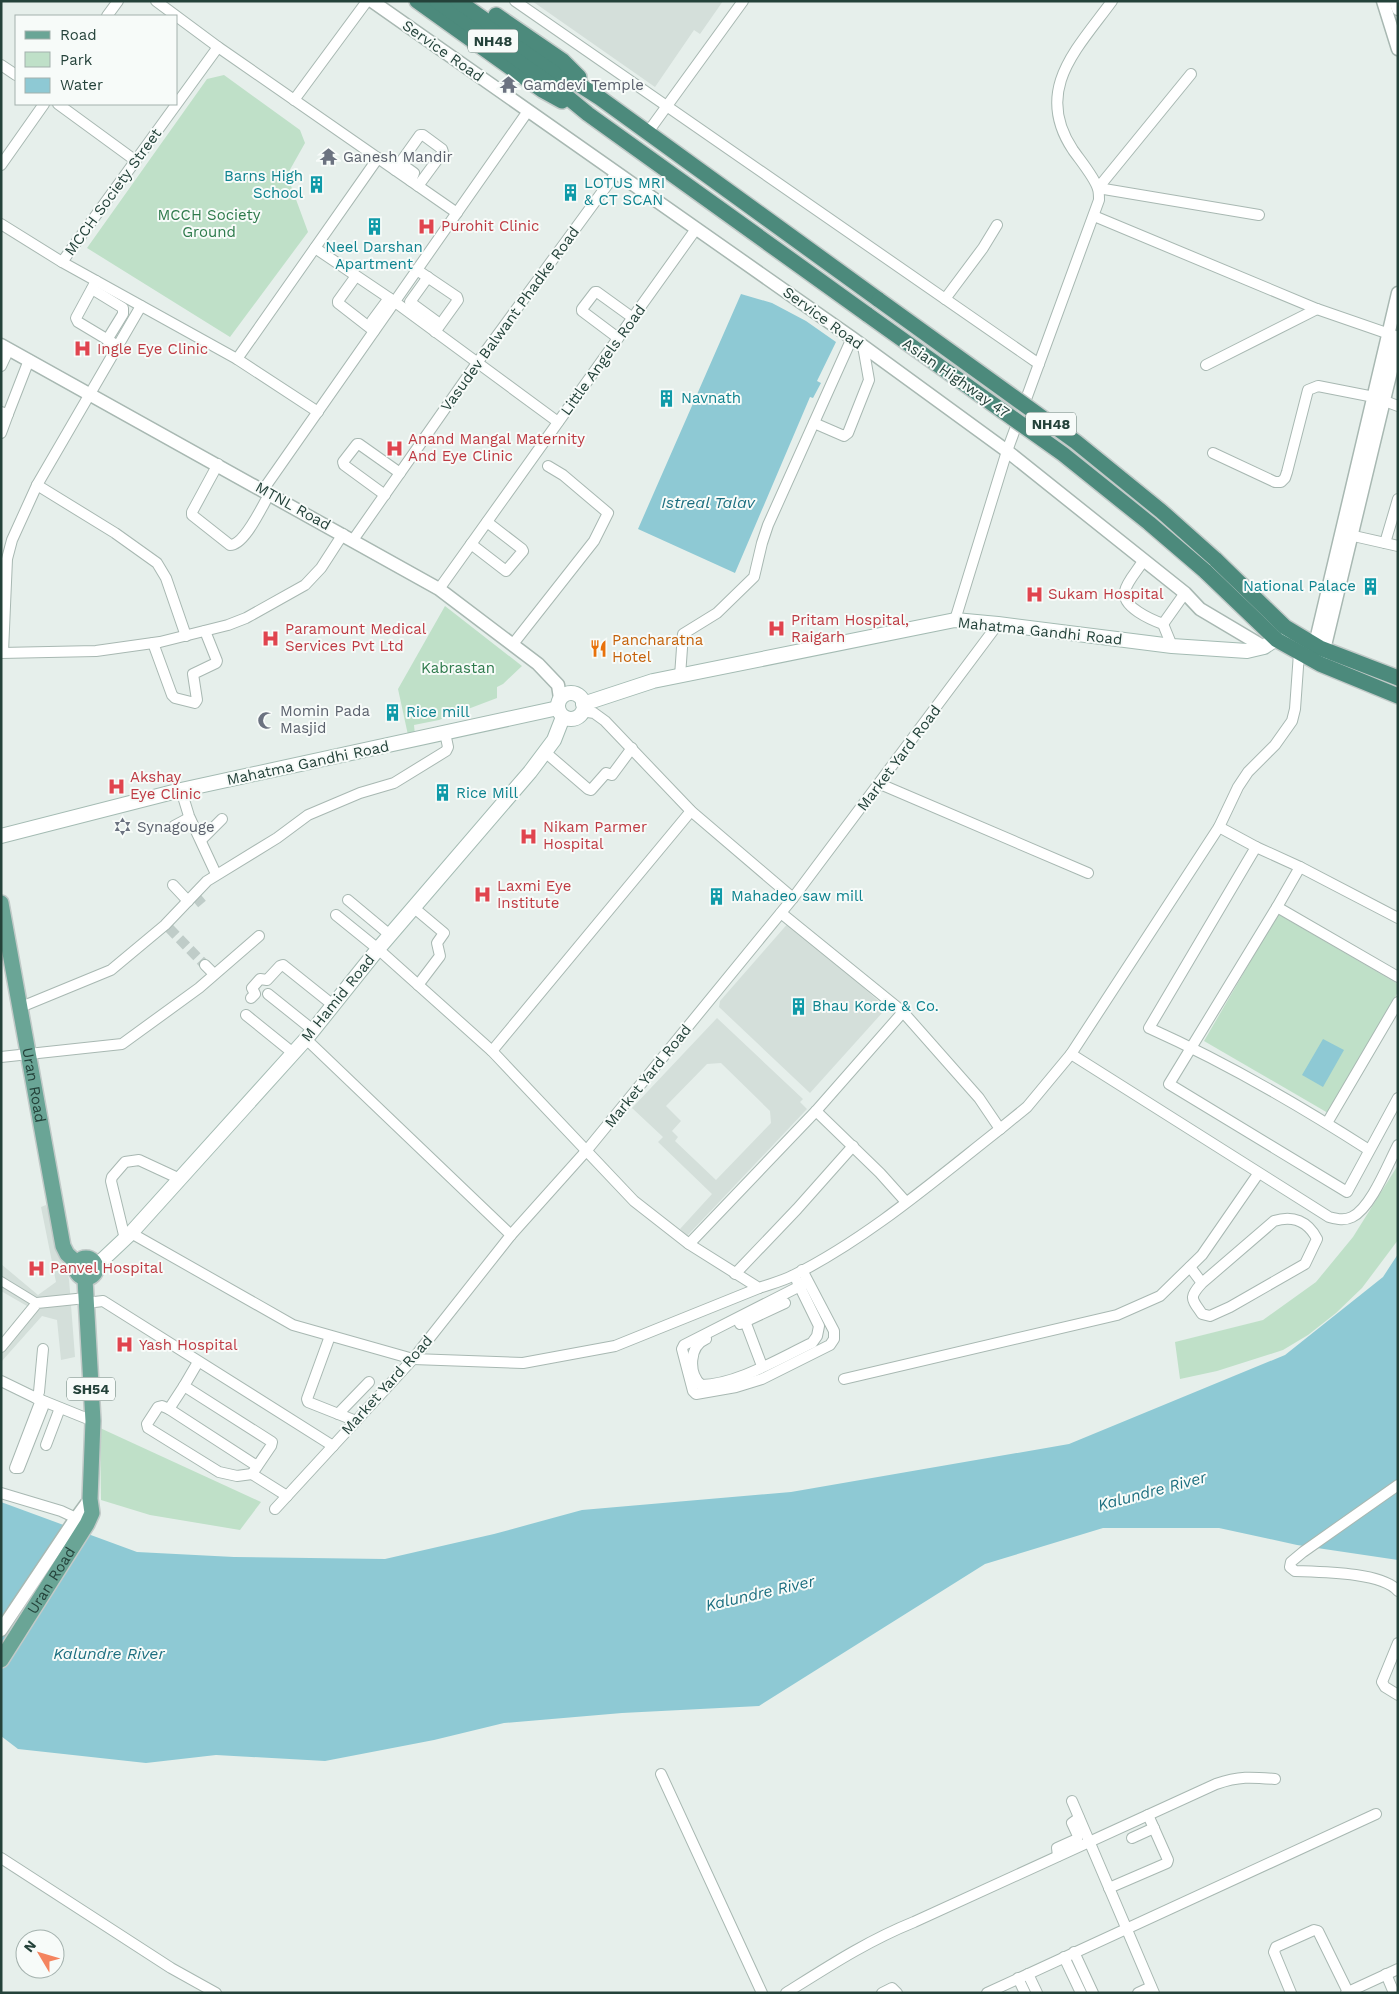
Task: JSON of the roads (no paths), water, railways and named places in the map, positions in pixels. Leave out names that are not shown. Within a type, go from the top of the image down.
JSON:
[{"type":"highway","points":[[417,1],[542,90],[588,114]]},
{"type":"highway","name":"NH48","points":[[437,1],[552,76],[600,98]]},
{"type":"highway","name":"NH48","points":[[458,1],[552,76],[588,114]]},
{"type":"highway","points":[[475,1],[563,61],[600,98]]},
{"type":"highway","name":"Asian Highway 47","points":[[600,98],[1076,442],[1161,510],[1290,630],[1314,655]]},
{"type":"highway","name":"Asian Highway 47","points":[[588,114],[1063,454],[1205,571],[1270,644],[1314,655]]},
{"type":"highway","name":"NH48","points":[[1314,655],[1398,678]]},
{"type":"highway","name":"NH48","points":[[1314,655],[1398,696]]},
{"type":"main road","name":"Mahatma Gandhi Road","points":[[1,836],[181,790],[560,707],[574,718],[583,707],[653,681],[955,620],[1172,646],[1247,651],[1270,644]]},
{"type":"main road","points":[[1270,644],[1290,630]]},
{"type":"main road","points":[[560,707],[572,693],[579,696],[583,707]]},
{"type":"main road","name":"M Hamid Road","points":[[96,1266],[128,1236],[310,1034],[413,907],[545,752],[554,740],[560,707]]},
{"type":"main road","name":"Uran Road","points":[[1,903],[6,959],[20,1007],[64,1246],[67,1254],[78,1263],[76,1271],[81,1277],[85,1278],[93,1421],[90,1499],[92,1513],[79,1521],[1,1660]]},
{"type":"main road","points":[[78,1263],[84,1258],[88,1258],[96,1266],[97,1270],[93,1276],[85,1278]]},
{"type":"street","points":[[108,15],[118,1]]},
{"type":"street","points":[[294,100],[367,1]]},
{"type":"street","name":"Service Road","points":[[372,1],[852,338],[1007,451],[1185,593],[1200,609],[1270,644]]},
{"type":"street","points":[[515,1],[1039,364]]},
{"type":"street","points":[[648,132],[743,1]]},
{"type":"street","points":[[955,620],[1007,451],[1099,200],[1098,188],[1065,138],[1059,125],[1056,111],[1059,81],[1066,65],[1112,1]]},
{"type":"street","points":[[1383,1],[1398,49]]},
{"type":"street","points":[[1395,1],[1398,9]]},
{"type":"street","points":[[166,2],[218,47],[378,158],[397,166],[414,184],[457,213]]},
{"type":"street","name":"MCCH Society Street","points":[[178,102],[218,47]]},
{"type":"street","points":[[1,65],[15,74]]},
{"type":"street","points":[[1098,188],[1191,74]]},
{"type":"street","points":[[1,166],[43,105]]},
{"type":"street","points":[[59,105],[136,160]]},
{"type":"street","name":"MCCH Society Street","points":[[176,105],[62,262],[113,296],[141,306],[237,359],[318,412]]},
{"type":"street","points":[[218,464],[192,515],[230,545],[234,545],[242,540],[267,492],[370,326],[388,301],[417,270],[528,111]]},
{"type":"street","points":[[397,166],[420,135],[423,135],[442,149],[443,152],[414,184]]},
{"type":"street","points":[[237,359],[378,158]]},
{"type":"street","name":"Vasudev Balwant Phadke Road","points":[[2,653],[96,651],[186,636],[228,625],[246,618],[305,585],[385,495],[477,363],[616,173]]},
{"type":"street","points":[[1098,188],[1259,214]]},
{"type":"street","points":[[1094,216],[1317,309],[1395,338]]},
{"type":"street","points":[[1,224],[62,262]]},
{"type":"street","points":[[945,299],[983,248],[997,225]]},
{"type":"street","name":"Little Angels Road","points":[[439,589],[696,229]]},
{"type":"street","points":[[315,248],[388,301],[435,332],[558,422]]},
{"type":"street","points":[[417,270],[458,300],[435,332]]},
{"type":"street","points":[[356,276],[338,303],[370,326]]},
{"type":"street","points":[[410,302],[428,277]]},
{"type":"street","points":[[94,285],[76,318],[78,322],[118,346]]},
{"type":"street","points":[[618,338],[582,311],[582,309],[597,292],[633,318]]},
{"type":"street","points":[[180,1179],[138,1160],[125,1162],[112,1177],[111,1181],[128,1236],[293,1325],[413,1359],[523,1363],[615,1346],[798,1273],[843,1246],[906,1202],[1027,1107],[1071,1054],[1219,826],[1238,787],[1248,772],[1287,731],[1292,722],[1314,655],[1348,534],[1379,398],[1395,338],[1398,293]]},
{"type":"street","points":[[107,340],[123,311],[122,306],[113,296]]},
{"type":"street","points":[[388,301],[410,302],[436,321]]},
{"type":"street","points":[[2,653],[9,550],[16,529],[37,485],[141,306]]},
{"type":"street","points":[[1206,365],[1317,309]]},
{"type":"street","points":[[116,326],[126,332]]},
{"type":"street","points":[[680,676],[683,634],[717,613],[754,577],[768,525],[852,338]]},
{"type":"street","points":[[814,423],[844,436],[848,433],[869,380],[863,346]]},
{"type":"street","points":[[1,366],[5,350]]},
{"type":"street","name":"MTNL Road","points":[[5,350],[29,360],[218,464],[439,589],[538,664],[558,685],[560,707]]},
{"type":"street","points":[[1,433],[5,413],[29,360]]},
{"type":"street","points":[[1213,452],[1275,482],[1281,482],[1287,472],[1308,390],[1311,388],[1318,386],[1379,398],[1398,406]]},
{"type":"street","points":[[385,495],[344,465],[343,462],[359,444],[400,473]]},
{"type":"street","points":[[513,644],[594,541],[608,513],[562,475],[548,466]]},
{"type":"street","points":[[37,485],[114,533],[157,564],[166,578],[186,636]]},
{"type":"street","points":[[1385,542],[1398,498]]},
{"type":"street","points":[[1348,534],[1398,546]]},
{"type":"street","points":[[1143,561],[1124,592],[1125,599],[1150,620],[1163,624]]},
{"type":"street","points":[[1163,624],[1185,593]]},
{"type":"street","name":"Market Yard Road","points":[[275,1509],[413,1359],[511,1234],[587,1150],[793,898],[998,624]]},
{"type":"street","points":[[1163,624],[1172,646]]},
{"type":"street","points":[[153,643],[174,698],[195,703],[197,700],[193,674],[217,661],[205,631]]},
{"type":"street","points":[[583,707],[594,713],[632,748],[691,811],[793,898]]},
{"type":"street","points":[[20,1007],[111,970],[167,926],[216,874],[258,850],[308,815],[327,805],[401,779],[446,751],[448,747],[445,733]]},
{"type":"street","points":[[545,752],[591,790],[606,773],[612,775],[632,748]]},
{"type":"street","points":[[880,784],[1088,873]]},
{"type":"street","points":[[181,790],[190,818],[216,874]]},
{"type":"street","points":[[492,1051],[691,811]]},
{"type":"street","points":[[174,826],[190,818]]},
{"type":"street","points":[[201,840],[222,819]]},
{"type":"street","points":[[1219,826],[1256,847],[1300,867],[1398,918]]},
{"type":"street","points":[[1256,847],[1149,1028],[1192,1047],[1327,1123],[1370,1150]]},
{"type":"street","points":[[1300,867],[1169,1084],[1347,1192],[1398,1098]]},
{"type":"street","points":[[173,885],[192,898]]},
{"type":"street","points":[[348,900],[390,935]]},
{"type":"street","points":[[413,907],[444,933],[437,943],[440,956],[418,985]]},
{"type":"street","points":[[1277,907],[1398,976]]},
{"type":"street","points":[[780,913],[903,1012],[979,1098],[1000,1129]]},
{"type":"street","points":[[336,916],[378,949],[492,1051],[634,1201],[689,1244],[758,1288]]},
{"type":"street","points":[[1,1057],[122,1044],[199,988],[259,936]]},
{"type":"street","points":[[252,998],[254,994],[252,988],[260,979],[267,980],[283,965],[333,1005]]},
{"type":"street","points":[[206,966],[214,974]]},
{"type":"street","points":[[268,994],[511,1234]]},
{"type":"street","points":[[1327,1123],[1398,1002]]},
{"type":"street","points":[[689,1244],[816,1111],[903,1012]]},
{"type":"street","points":[[246,1015],[293,1053]]},
{"type":"street","points":[[1071,1054],[1258,1174],[1329,1217],[1339,1220],[1353,1217],[1367,1204],[1398,1145]]},
{"type":"street","points":[[816,1111],[853,1146],[906,1202]]},
{"type":"street","points":[[735,1274],[797,1209],[853,1146]]},
{"type":"street","points":[[844,1379],[1117,1315],[1160,1296],[1202,1255],[1258,1174]]},
{"type":"street","points":[[1286,1218],[1297,1220],[1313,1230],[1317,1239],[1305,1264],[1230,1307],[1210,1316],[1202,1314],[1192,1300],[1192,1293],[1202,1283],[1274,1221],[1286,1218]]},
{"type":"street","points":[[1190,1267],[1202,1283]]},
{"type":"street","points":[[798,1273],[834,1331],[834,1339],[830,1345],[762,1379],[736,1387],[696,1394],[693,1391],[682,1349],[684,1345],[804,1284]]},
{"type":"street","points":[[1,1281],[37,1303],[86,1300],[103,1301],[333,1446]]},
{"type":"street","points":[[785,1303],[701,1341],[694,1348],[693,1355],[694,1371],[701,1384],[713,1385],[731,1380],[812,1343],[817,1336],[819,1326],[804,1284]]},
{"type":"street","points":[[1,1347],[37,1303]]},
{"type":"street","points":[[745,1321],[762,1366]]},
{"type":"street","points":[[330,1336],[307,1399],[308,1402],[356,1421]]},
{"type":"street","points":[[41,1400],[15,1468],[19,1468],[41,1400],[39,1392],[43,1349]]},
{"type":"street","points":[[169,1409],[198,1362]]},
{"type":"street","points":[[1,1381],[93,1421]]},
{"type":"street","points":[[338,1414],[369,1382]]},
{"type":"street","points":[[184,1386],[272,1442],[272,1446],[255,1470],[237,1476],[219,1472],[148,1428],[147,1424],[158,1407],[162,1406],[169,1409],[255,1470],[287,1496]]},
{"type":"street","points":[[46,1445],[60,1408]]},
{"type":"street","points":[[1398,1485],[1303,1552],[1292,1562],[1290,1567],[1291,1570],[1340,1573],[1383,1581],[1398,1591]]},
{"type":"street","points":[[1,1494],[61,1511],[79,1521]]},
{"type":"street","name":"Uran Road","points":[[1,1630],[79,1521]]},
{"type":"street","points":[[1398,1643],[1382,1682],[1384,1687],[1398,1695]]},
{"type":"street","points":[[661,1774],[762,1993]]},
{"type":"street","points":[[786,1993],[857,1948],[882,1935],[1068,1849],[1089,1842],[1234,1778],[1275,1779]]},
{"type":"street","points":[[1072,1801],[1153,1990],[1138,1993]]},
{"type":"street","points":[[987,1993],[1376,1814]]},
{"type":"street","points":[[1109,1888],[1167,1864],[1168,1860],[1148,1815]]},
{"type":"street","points":[[1068,1849],[1078,1836],[1072,1823],[1079,1818]]},
{"type":"street","points":[[1132,1838],[1154,1828]]},
{"type":"street","points":[[1,1858],[171,1968],[216,1993]]},
{"type":"street","points":[[1291,1993],[1274,1952],[1276,1947],[1314,1930],[1318,1931],[1347,1992],[1398,1969]]},
{"type":"street","points":[[1074,1952],[1093,1993]]},
{"type":"street","points":[[1064,1957],[1082,1993]]},
{"type":"street","points":[[1386,1974],[1394,1993]]},
{"type":"street","points":[[1023,1976],[1024,1993]]},
{"type":"street","points":[[1023,1976],[1037,1993]]},
{"type":"street","points":[[882,1993],[892,1988],[897,1993]]},
{"type":"water","name":"Istreal Talav","points":[[741,294],[772,303],[806,321],[836,342],[817,381],[821,383],[813,398],[810,397],[735,573],[638,529]]},
{"type":"water","points":[[1323,1039],[1344,1050],[1323,1087],[1302,1075]]},
{"type":"water","name":"Kalundre River","points":[[1398,1254],[1398,1560],[1297,1545],[1219,1528],[1103,1528],[985,1564],[759,1706],[622,1713],[504,1723],[434,1740],[325,1761],[216,1755],[146,1763],[18,1749],[1,1736],[1,1502],[137,1552],[234,1557],[385,1559],[494,1534],[582,1510],[791,1492],[1069,1444],[1285,1355],[1383,1277]]},
{"type":"tunnel","points":[[197,898],[202,904]]},
{"type":"tunnel","points":[[169,928],[205,965]]},
{"type":"place","name":"Gamdevi Temple","points":[[509,85]]},
{"type":"place","name":"Ganesh Mandir","points":[[329,157]]},
{"type":"place","name":"Barns High School","points":[[317,185]]},
{"type":"place","name":"LOTUS MRI & CT SCAN","points":[[570,192]]},
{"type":"place","name":"Neel Darshan Apartment","points":[[374,226]]},
{"type":"place","name":"Purohit Clinic","points":[[427,226]]},
{"type":"place","name":"Ingle Eye Clinic","points":[[83,349]]},
{"type":"place","name":"Navnath","points":[[667,398]]},
{"type":"place","name":"Anand Mangal Maternity And Eye Clinic","points":[[394,448]]},
{"type":"place","name":"National Palace","points":[[1370,586]]},
{"type":"place","name":"Sukam Hospital","points":[[1034,594]]},
{"type":"place","name":"Pritam Hospital, Raigarh","points":[[777,629]]},
{"type":"place","name":"Paramount Medical Services Pvt Ltd","points":[[271,638]]},
{"type":"place","name":"Pancharatna Hotel","points":[[598,649]]},
{"type":"place","name":"Rice mill","points":[[392,712]]},
{"type":"place","name":"Momin Pada Masjid","points":[[266,720]]},
{"type":"place","name":"Akshay Eye Clinic","points":[[116,786]]},
{"type":"place","name":"Rice Mill","points":[[442,793]]},
{"type":"place","name":"Synagouge","points":[[123,827]]},
{"type":"place","name":"Nikam Parmer Hospital","points":[[529,836]]},
{"type":"place","name":"Laxmi Eye Institute","points":[[483,895]]},
{"type":"place","name":"Mahadeo saw mill","points":[[717,896]]},
{"type":"place","name":"Bhau Korde & Co.","points":[[798,1006]]},
{"type":"place","name":"Panvel Hospital","points":[[36,1268]]},
{"type":"place","name":"Yash Hospital","points":[[125,1345]]},
{"type":"park label","name":"MCCH Society Ground","points":[[209,224]]},
{"type":"park label","name":"Kabrastan","points":[[458,668]]}]
